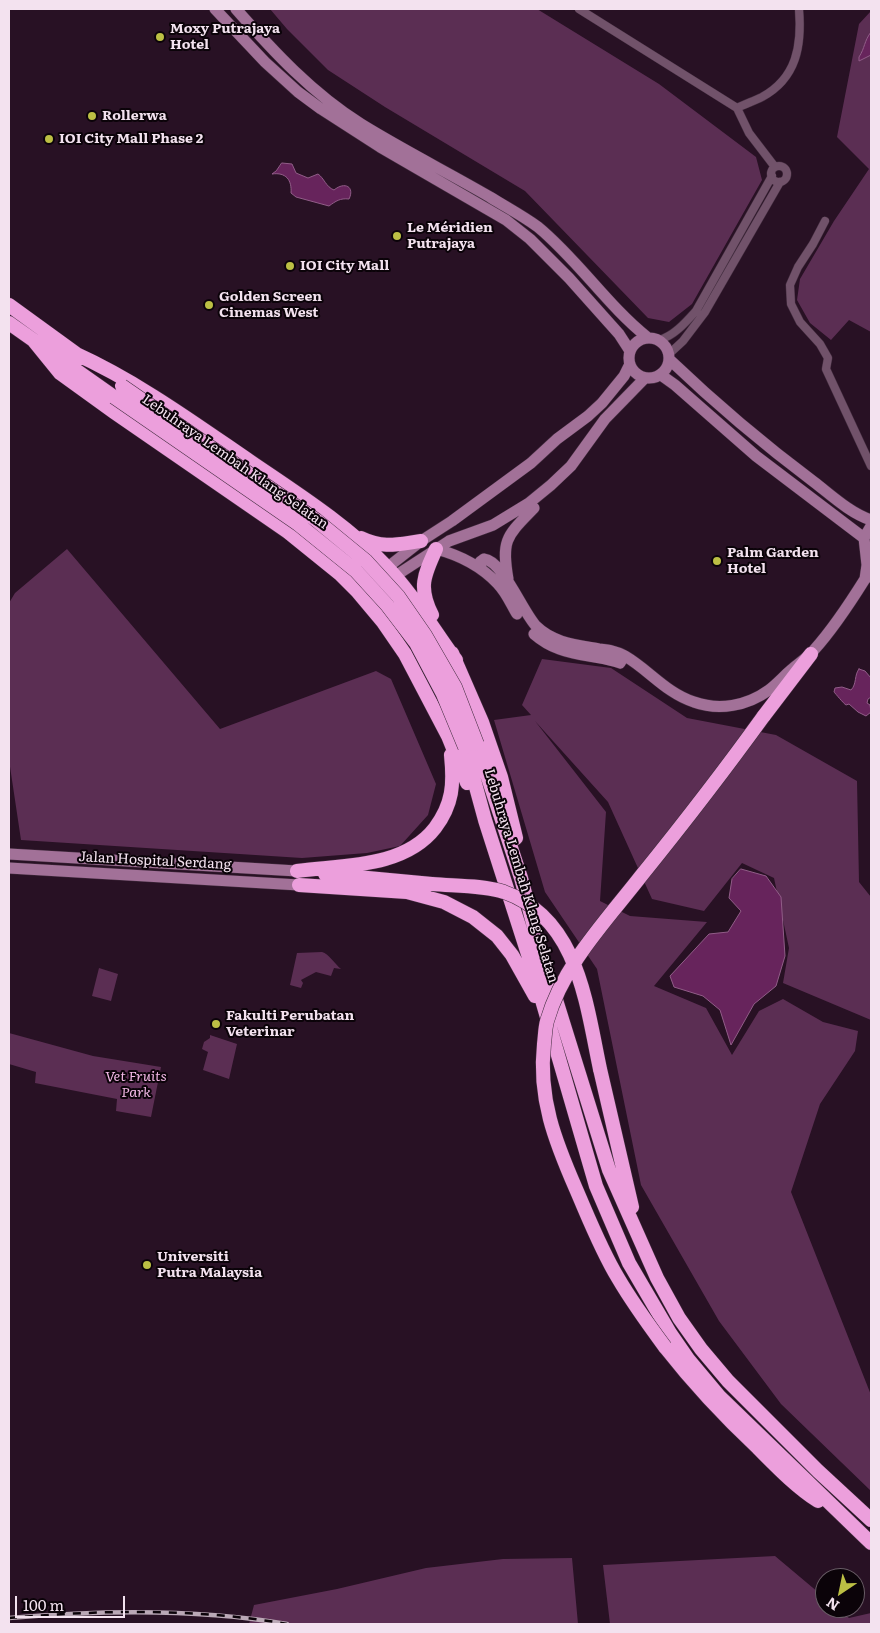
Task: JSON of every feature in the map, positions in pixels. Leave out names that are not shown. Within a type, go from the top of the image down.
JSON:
[{"type":"highway","name":"Lebuhraya Lembah Klang Selatan","points":[[9,305],[74,353],[118,392]]},
{"type":"highway","name":"Lebuhraya Lembah Klang Selatan","points":[[9,323],[34,341],[118,392],[316,520],[366,561],[398,596],[426,635],[455,687],[471,745],[485,820],[535,976],[596,1186],[629,1263],[670,1333],[688,1359],[719,1396],[871,1543]]},
{"type":"highway","points":[[34,341],[60,373],[288,532],[340,574],[361,596],[383,622],[405,654],[448,736],[472,797],[485,820]]},
{"type":"highway","points":[[74,353],[138,386],[188,418],[309,502],[347,531],[391,572],[456,660]]},
{"type":"highway","points":[[347,531],[368,541],[387,546],[421,541]]},
{"type":"highway","points":[[436,550],[426,572],[423,583],[423,595],[456,660],[482,722],[501,778],[517,842],[521,878]]},
{"type":"highway","points":[[811,654],[718,778],[589,942],[564,978],[547,1023],[543,1056],[543,1083],[546,1107],[558,1146],[599,1243],[637,1308],[689,1378],[715,1407],[798,1488],[851,1524]]},
{"type":"highway","points":[[298,878],[389,858],[410,850],[427,838],[444,816],[451,798],[453,771],[448,736]]},
{"type":"highway","name":"Lebuhraya Lembah Klang Selatan","points":[[471,745],[521,878],[538,942],[609,1170],[657,1278],[679,1318],[701,1349],[728,1381],[772,1426],[871,1520]]},
{"type":"highway","points":[[298,878],[479,888],[502,892],[520,899],[541,913],[554,927],[562,940],[578,974],[641,1243]]},
{"type":"highway","points":[[298,878],[407,892],[444,902],[473,917],[497,936],[512,955],[544,1011]]},
{"type":"street","points":[[215,9],[265,62],[298,92],[321,109],[380,147],[506,220],[530,238],[619,334],[630,351],[630,364],[624,376],[602,403],[588,416],[557,439],[532,463],[421,541],[391,572],[361,596]]},
{"type":"street","points":[[236,9],[275,53],[302,79],[334,105],[362,124],[471,186],[537,227],[560,247],[635,328],[647,338]]},
{"type":"street","points":[[578,9],[737,108],[749,133],[775,167]]},
{"type":"street","points":[[737,108],[762,97],[788,76],[795,63],[798,50],[801,25],[800,9]]},
{"type":"street","points":[[630,364],[636,373],[645,378],[655,378],[661,375],[668,366],[670,357],[705,312],[780,182],[786,178],[786,171],[780,166],[775,167]]},
{"type":"street","points":[[630,351],[636,342],[647,338],[659,340],[666,338],[686,323],[696,311],[772,176],[772,171],[775,167]]},
{"type":"street","points":[[772,176],[775,181],[780,182]]},
{"type":"street","points":[[825,222],[798,266],[790,285],[791,304],[800,322],[820,344],[828,358],[826,369],[871,466]]},
{"type":"street","points":[[659,340],[664,344],[670,357],[722,408],[764,445],[853,511],[871,520]]},
{"type":"street","points":[[436,550],[459,556],[482,570],[499,584],[525,619],[545,634],[568,644],[613,651],[622,660],[692,702],[724,707],[746,702],[770,690],[811,654],[868,577],[869,555],[864,538],[756,456],[661,375]]},
{"type":"street","points":[[508,584],[505,544],[514,529],[531,506],[571,466],[605,419],[645,378]]},
{"type":"street","points":[[391,572],[450,541],[493,525],[531,506]]},
{"type":"street","points":[[525,619],[502,572],[499,549],[502,534],[512,521],[531,506]]},
{"type":"street","points":[[864,538],[871,526]]},
{"type":"street","points":[[482,570],[480,562],[487,559],[502,572]]},
{"type":"street","name":"Jalan Hospital Serdang","points":[[9,854],[298,878]]},
{"type":"street","name":"Jalan Hospital Serdang","points":[[9,868],[298,878]]},
{"type":"green space","points":[[270,9],[537,9],[659,84],[756,157],[762,180],[692,304],[669,322],[648,318],[525,191],[385,107],[328,70]]},
{"type":"green space","points":[[871,11],[871,332],[849,320],[831,340],[810,323],[797,300],[800,279],[834,221],[869,169],[837,137],[859,24]]},
{"type":"green space","points":[[67,549],[220,729],[376,671],[391,679],[436,784],[428,815],[400,846],[367,853],[302,858],[21,840],[9,760],[9,603],[15,593]]},
{"type":"green space","points":[[542,659],[611,668],[687,718],[776,735],[857,781],[859,882],[871,897],[871,1020],[783,983],[789,948],[774,878],[742,863],[704,911],[652,899],[608,802],[535,721],[606,812],[600,901],[630,916],[707,922],[654,986],[706,1008],[732,1055],[759,1011],[783,999],[823,1022],[858,1031],[855,1051],[820,1104],[791,1192],[871,1395],[871,1491],[781,1404],[719,1321],[641,1185],[597,969],[545,892],[494,720],[531,715],[522,705]]},
{"type":"green space","points":[[322,952],[330,957],[341,969],[334,968],[331,976],[316,972],[301,980],[303,983],[301,988],[290,985],[297,953]]},
{"type":"green space","points":[[99,968],[118,974],[111,1001],[92,996]]},
{"type":"green space","name":"Vet Fruits Park","points":[[9,1033],[93,1056],[161,1067],[151,1117],[116,1111],[117,1099],[35,1083],[36,1072],[9,1064]]},
{"type":"green space","points":[[210,1035],[237,1044],[229,1079],[203,1070],[208,1052],[202,1049],[204,1042],[210,1038]]},
{"type":"green space","points":[[775,1556],[815,1590],[815,1618],[865,1618],[865,1614],[871,1613],[871,1624],[610,1624],[603,1565]]},
{"type":"green space","points":[[572,1558],[578,1624],[249,1624],[254,1605],[337,1589],[426,1568],[503,1559]]},
{"type":"shaded area","points":[[871,32],[871,55],[859,61],[859,57]]},
{"type":"shaded area","points":[[282,163],[292,164],[296,173],[308,178],[318,174],[334,190],[342,186],[348,187],[351,191],[349,199],[338,200],[329,206],[296,197],[291,193],[287,178],[281,174],[272,174]]},
{"type":"shaded area","points":[[859,669],[865,671],[871,678],[871,697],[867,703],[870,705],[871,712],[866,716],[849,704],[846,705],[834,692],[835,688],[842,687],[851,690]]},
{"type":"shaded area","points":[[741,869],[766,876],[781,897],[785,956],[776,986],[754,1004],[731,1045],[720,1010],[703,996],[674,987],[670,976],[709,934],[728,932],[741,911],[729,898],[732,879]]},
{"type":"railway","points":[[9,1618],[78,1613],[148,1612],[218,1615],[287,1624]]},
{"type":"place","name":"Moxy Putrajaya Hotel","points":[[160,37]]},
{"type":"place","name":"Rollerwa","points":[[92,116]]},
{"type":"place","name":"IOI City Mall Phase 2","points":[[49,139]]},
{"type":"place","name":"Le Méridien Putrajaya","points":[[397,236]]},
{"type":"place","name":"IOI City Mall","points":[[290,266]]},
{"type":"place","name":"Golden Screen Cinemas West","points":[[209,305]]},
{"type":"place","name":"Palm Garden Hotel","points":[[717,561]]},
{"type":"place","name":"Fakulti Perubatan Veterinar","points":[[216,1024]]},
{"type":"place","name":"Universiti Putra Malaysia","points":[[147,1265]]}]
